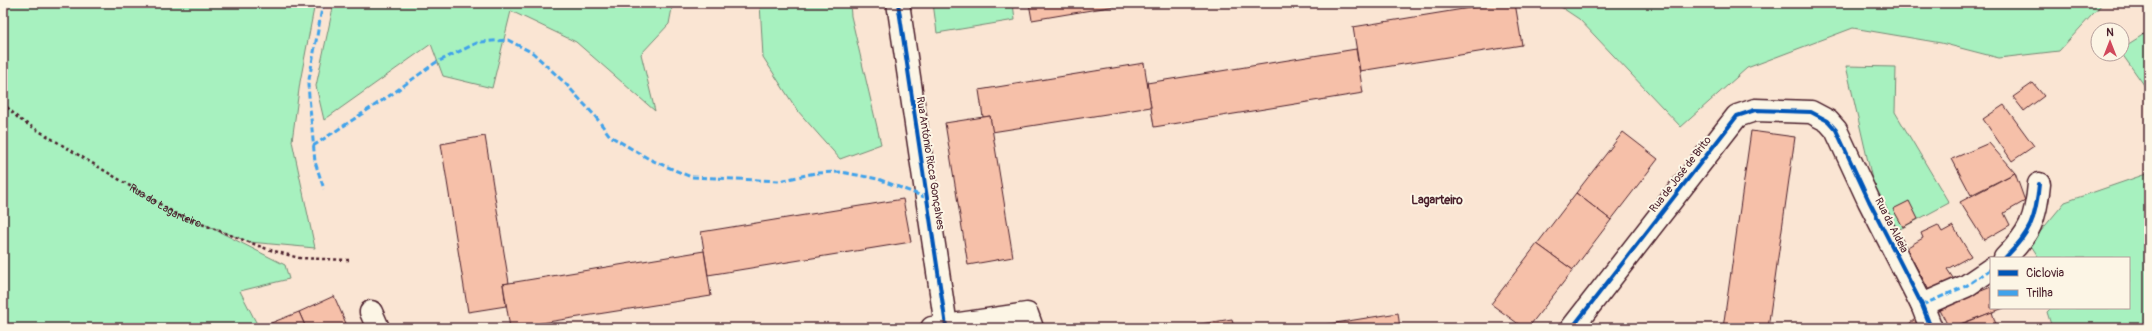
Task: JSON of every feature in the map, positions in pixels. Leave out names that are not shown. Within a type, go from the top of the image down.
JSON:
[{"type":"street","name":"Rua António Ricca Gonçalves","points":[[898,3],[939,327]]},
{"type":"street","name":"Rua de José de Brito","points":[[1572,328],[1737,116],[1755,110],[1811,112],[1828,121],[1836,130]]},
{"type":"street","name":"Rua da Aldeia","points":[[1836,130],[1869,201],[1922,304],[1931,328]]},
{"type":"street","points":[[2006,257],[2025,237],[2037,207],[2039,184]]},
{"type":"street","points":[[1922,304],[1966,286],[1990,270]]},
{"type":"street","points":[[939,327],[1030,321]]},
{"type":"green space","points":[[3,3],[315,3],[300,82],[292,141],[315,248],[249,242],[206,225],[285,265],[289,279],[240,291],[259,328],[3,328]]},
{"type":"green space","points":[[334,3],[673,3],[669,24],[641,54],[655,111],[576,42],[511,11],[492,88],[443,76],[431,44],[324,120],[316,86]]},
{"type":"green space","points":[[760,3],[850,3],[851,16],[881,144],[840,159],[797,110],[763,57]]},
{"type":"green space","points":[[933,3],[1013,3],[1015,20],[937,33]]},
{"type":"green space","points":[[1555,3],[2103,3],[2059,51],[1999,58],[1941,43],[1853,28],[1747,68],[1681,127],[1579,19]]},
{"type":"green space","points":[[2149,31],[2149,92],[2128,62],[2130,62],[2130,43]]},
{"type":"green space","points":[[1846,66],[1896,67],[1895,112],[1949,203],[1900,229],[1893,225],[1872,179]]},
{"type":"green space","points":[[2149,173],[2149,328],[2052,328],[2047,312],[2050,309],[2130,309],[2130,257],[2038,257],[2030,244],[2065,202]]},
{"type":"building","points":[[1029,3],[1133,3],[1032,20]]},
{"type":"building","points":[[1500,3],[1515,3],[1522,45],[1360,71],[1353,27]]},
{"type":"building","points":[[1356,49],[1363,93],[1154,127],[1147,83]]},
{"type":"building","points":[[1144,63],[1151,107],[992,132],[990,116],[983,117],[979,90]]},
{"type":"building","points":[[2033,83],[2044,96],[2024,111],[2013,97]]},
{"type":"building","points":[[2004,105],[2034,146],[2012,161],[1983,119]]},
{"type":"building","points":[[990,116],[1013,257],[968,265],[945,123]]},
{"type":"building","points":[[1751,131],[1795,137],[1768,328],[1723,328]]},
{"type":"building","points":[[1623,132],[1658,159],[1611,220],[1576,193]]},
{"type":"building","points":[[485,136],[509,283],[503,284],[506,306],[468,312],[441,144]]},
{"type":"building","points":[[1989,143],[2015,173],[1971,195],[1952,159]]},
{"type":"building","points":[[2015,173],[2025,201],[2004,213],[2010,225],[1984,240],[1960,202]]},
{"type":"building","points":[[1576,193],[1611,220],[1573,270],[1537,244]]},
{"type":"building","points":[[903,199],[911,242],[708,275],[701,232]]},
{"type":"building","points":[[1909,201],[1918,219],[1903,227],[1893,209]]},
{"type":"building","points":[[1938,225],[1942,232],[1953,226],[1971,256],[1947,269],[1955,281],[1931,294],[1906,248],[1923,238],[1921,233]]},
{"type":"building","points":[[1537,244],[1573,270],[1528,328],[1524,328],[1491,304]]},
{"type":"building","points":[[704,251],[711,296],[510,328],[503,284]]},
{"type":"building","points":[[1990,287],[1990,309],[2001,309],[1949,328],[1939,308]]},
{"type":"building","points":[[334,296],[348,328],[306,328],[299,312]]},
{"type":"building","points":[[299,312],[306,328],[272,328],[271,323]]},
{"type":"building","points":[[1992,312],[1997,328],[1952,328]]},
{"type":"building","points":[[1398,313],[1400,328],[1304,328]]},
{"type":"building","points":[[1232,319],[1234,328],[1175,328]]},
{"type":"building","points":[[1915,319],[1919,328],[1904,328]]},
{"type":"marked path","points":[[323,3],[308,85],[315,162],[324,189]]},
{"type":"marked path","points":[[313,146],[392,94],[435,63],[479,42],[508,40],[533,53],[565,83],[595,116],[610,136],[649,159],[691,177],[780,181],[815,173],[841,172],[878,179],[927,198]]},
{"type":"marked path","points":[[1922,305],[1966,286],[1990,270]]},
{"type":"cycle path","points":[[898,3],[946,326]]},
{"type":"cycle path","points":[[1572,328],[1737,116],[1755,110],[1811,112],[1828,121],[1836,130],[1869,201],[1922,305],[1931,328]]},
{"type":"cycle path","points":[[2006,257],[2014,249],[2030,225],[2036,207],[2039,184]]},
{"type":"district","name":"Lagarteiro","points":[[1437,200]]}]
